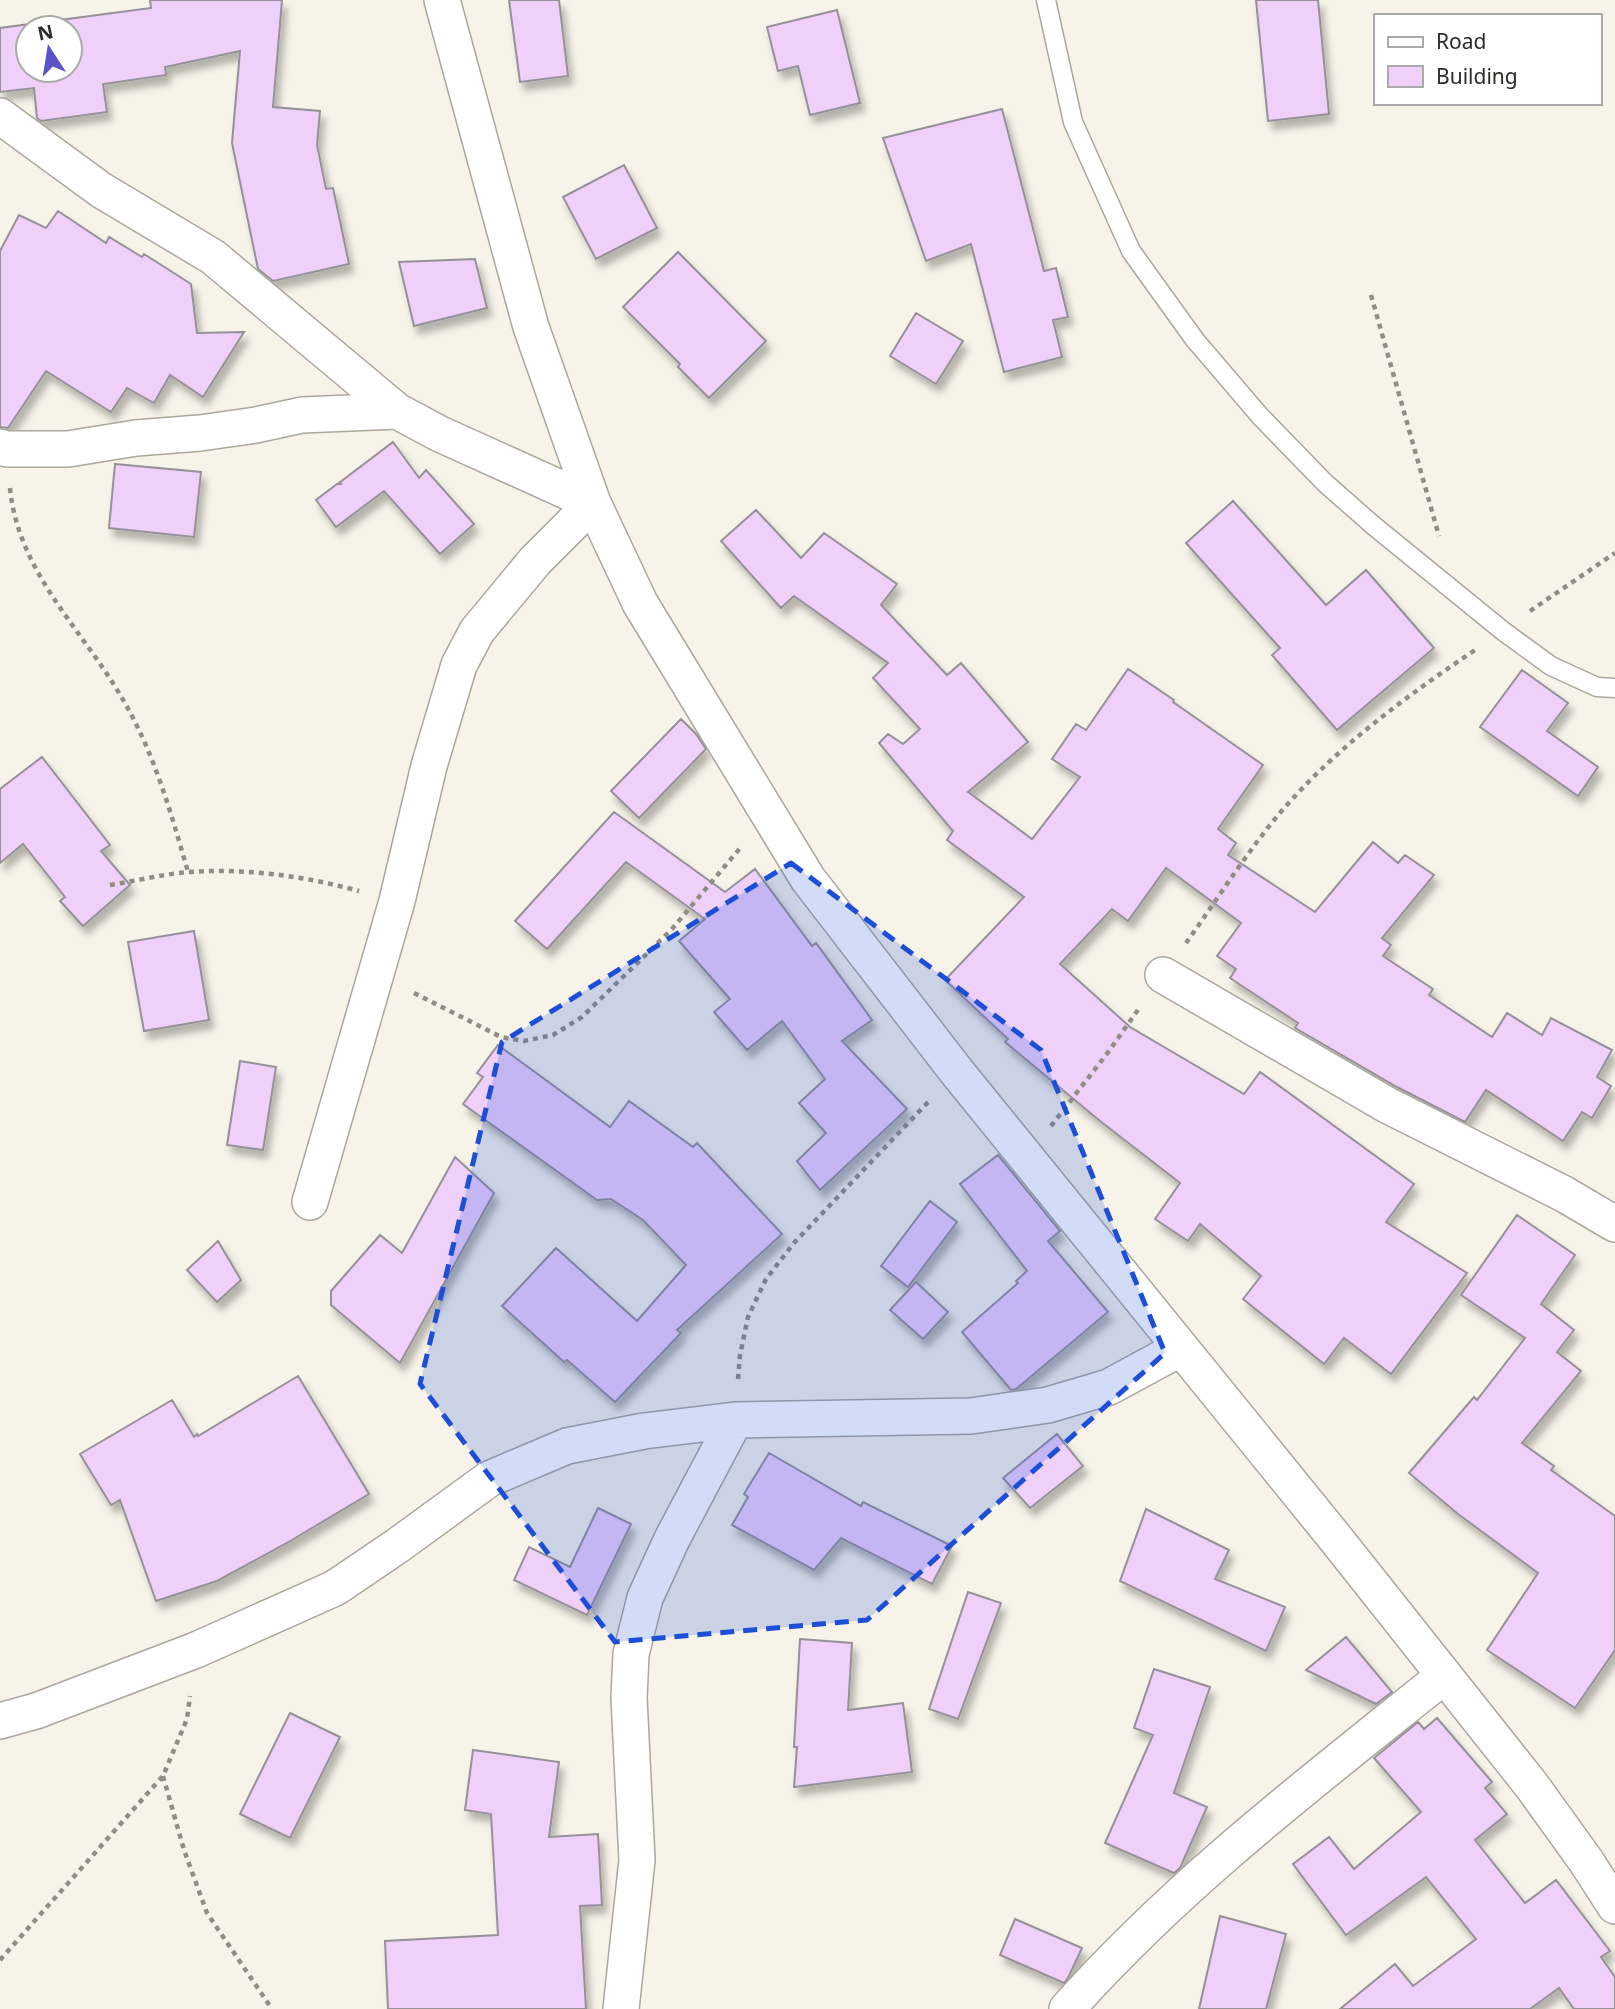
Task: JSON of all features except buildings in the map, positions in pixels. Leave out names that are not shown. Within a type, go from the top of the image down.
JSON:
[{"type":"street","points":[[442,0],[531,327],[593,503],[640,603],[808,879],[957,1072],[1532,1786],[1601,1860],[1615,1906]]},
{"type":"street","points":[[0,116],[101,190],[213,257],[397,411],[440,434],[593,503]]},
{"type":"street","points":[[4,448],[68,449],[136,438],[256,425],[302,415],[397,411]]},
{"type":"street","points":[[310,1202],[397,901],[429,766],[460,665],[484,622],[535,561],[593,503]]},
{"type":"street","points":[[1163,975],[1387,1105],[1564,1194],[1615,1224]]},
{"type":"street","points":[[0,1721],[36,1712],[196,1650],[335,1587],[489,1479],[567,1446],[644,1431],[735,1420],[971,1416],[1048,1405],[1109,1387],[1181,1348]]},
{"type":"street","points":[[621,2009],[637,1860],[637,1815],[629,1698],[631,1654],[645,1598],[735,1420]]},
{"type":"street","points":[[1066,2009],[1151,1919],[1215,1863],[1444,1676]]},
{"type":"lane","points":[[1046,0],[1073,122],[1131,251],[1195,340],[1260,416],[1325,483],[1450,588],[1552,666],[1597,687],[1615,688]]},
{"type":"path","points":[[1371,295],[1418,466],[1436,519],[1450,588]]},
{"type":"path","points":[[4,448],[12,503],[25,545],[47,591],[122,698],[155,766],[188,872]]},
{"type":"path","points":[[1026,1156],[1109,1051],[1271,825],[1314,777],[1380,718],[1427,682],[1615,552]]},
{"type":"path","points":[[376,971],[460,1018],[501,1037],[524,1041],[553,1035],[582,1017],[672,929],[719,876],[768,813]]},
{"type":"path","points":[[110,885],[188,872],[268,873],[321,880],[397,901]]},
{"type":"path","points":[[735,1420],[740,1355],[748,1317],[766,1279],[794,1243],[957,1072]]},
{"type":"path","points":[[0,1960],[163,1776],[187,1719],[196,1650]]},
{"type":"path","points":[[163,1776],[184,1850],[207,1913],[272,2009]]},
{"type":"highlighted area","points":[[791,863],[1041,1050],[1165,1353],[867,1620],[615,1642],[420,1384],[502,1042]]}]
